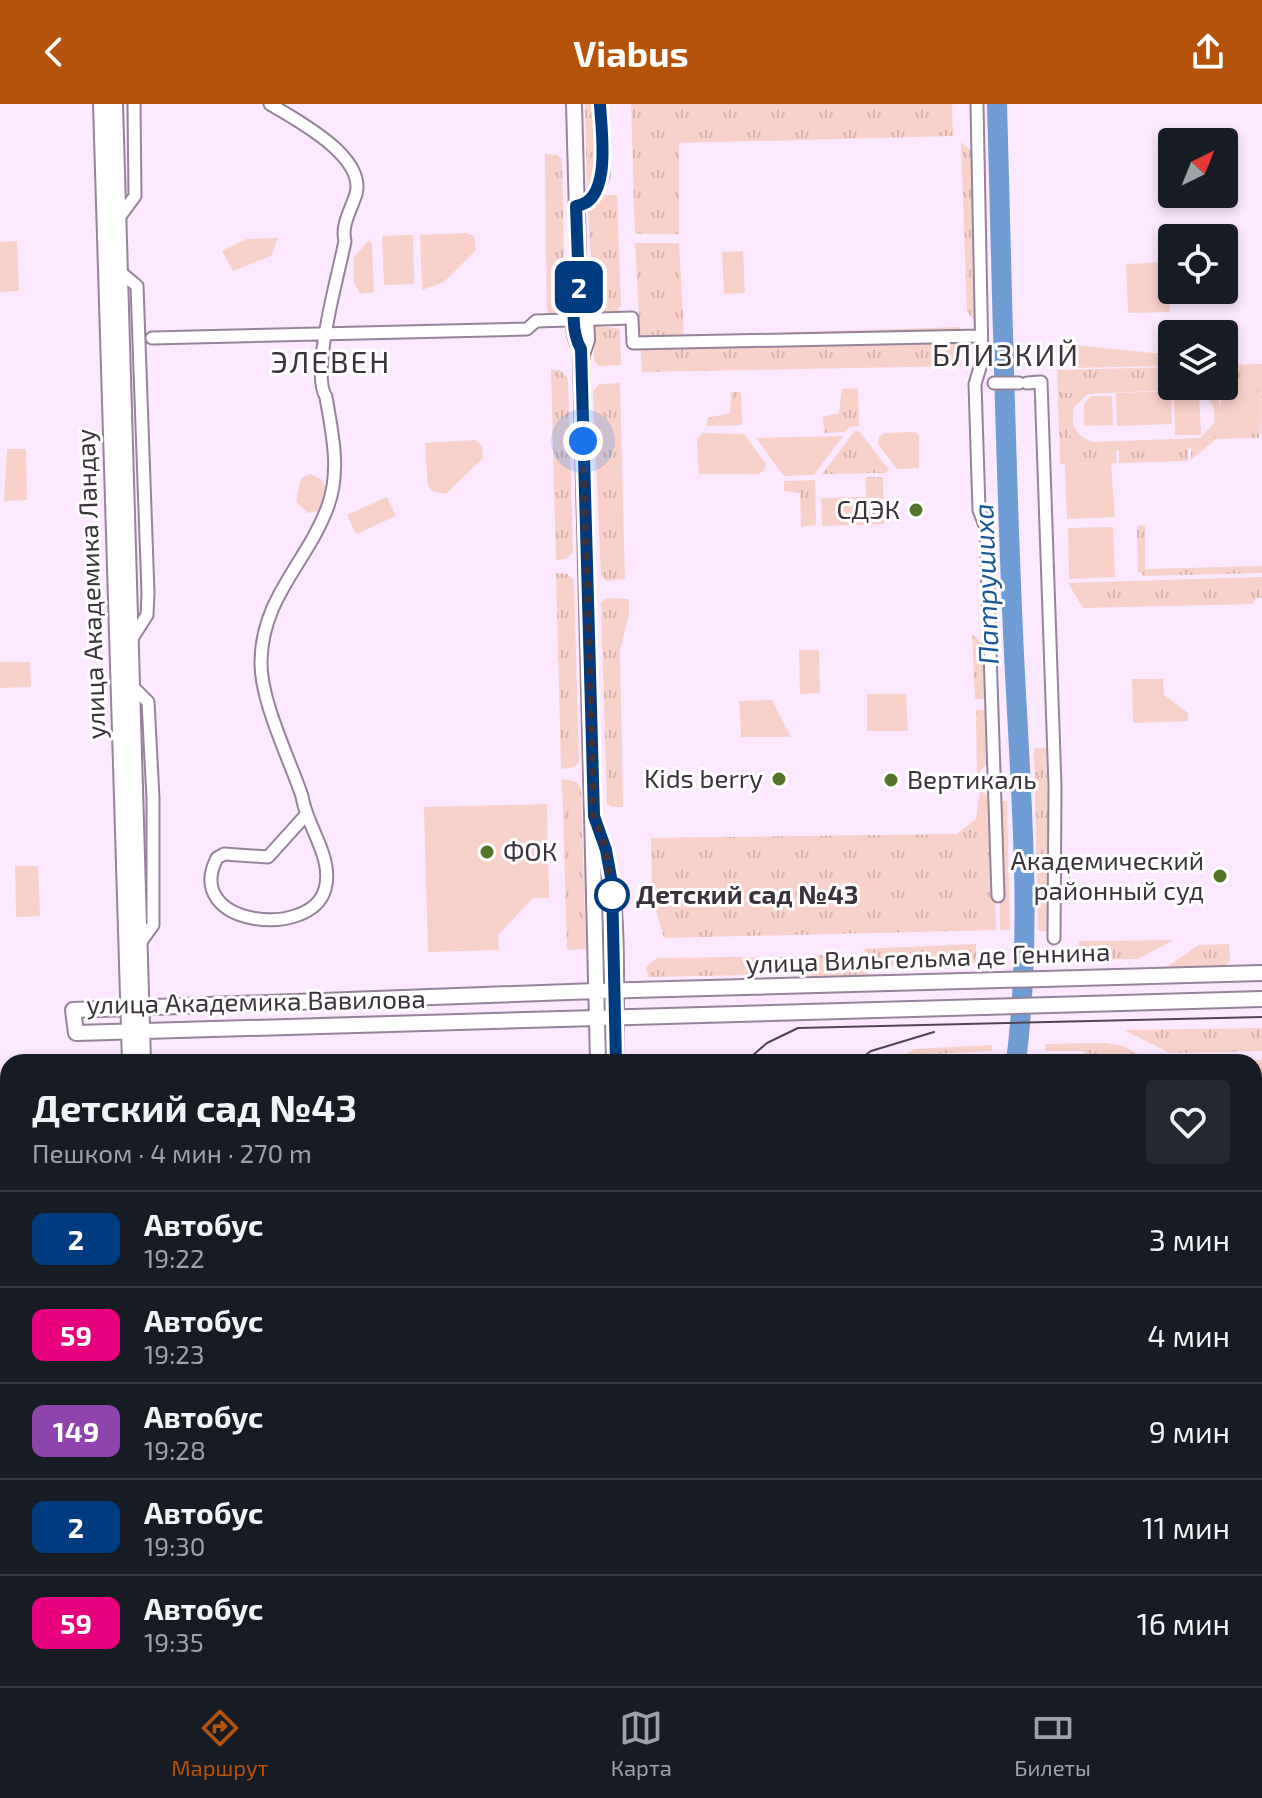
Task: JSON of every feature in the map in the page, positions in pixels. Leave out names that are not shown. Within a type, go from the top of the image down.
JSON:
[{"type":"street","name":"улица Академика Ландау","points":[[101,104],[135,1008],[131,1054]]},
{"type":"street","name":"улица Академика Ландау","points":[[115,104],[140,943],[135,1008]]},
{"type":"street","points":[[118,220],[135,196],[134,104]]},
{"type":"street","points":[[270,104],[332,145],[347,162],[357,191],[343,232],[345,241],[321,361],[321,390],[326,397],[336,460],[332,488],[328,506],[294,574],[272,602],[262,637],[261,665],[302,796],[305,816],[327,870],[325,889],[316,908],[302,916],[239,915],[225,910],[216,900],[212,884],[217,858],[224,854],[268,857],[305,816]]},
{"type":"street","points":[[574,104],[579,288],[574,298],[580,320],[576,341],[581,349],[595,825],[591,849],[598,1054]]},
{"type":"street","points":[[576,206],[587,202],[603,175],[600,104]]},
{"type":"street","points":[[977,104],[984,384],[979,510],[986,528],[998,896]]},
{"type":"street","points":[[152,338],[527,329],[536,321],[632,318],[633,343],[981,336]]},
{"type":"street","points":[[984,384],[1041,382],[1055,786],[1054,938]]},
{"type":"street","points":[[595,825],[606,850],[612,883],[616,1054]]},
{"type":"street","name":"улица Вильгельма де Геннина","points":[[596,991],[1262,973]]},
{"type":"street","name":"улица Академика Вавилова","points":[[596,991],[73,1010],[76,1033],[596,1017]]},
{"type":"street","name":"улица Вильгельма де Геннина","points":[[596,1017],[1262,999]]},
{"type":"street","name":"улица Академика Ландау","points":[[135,1032],[141,1054]]},
{"type":"green space","points":[[585,104],[596,104],[598,175],[591,190],[587,189]]},
{"type":"green space","points":[[631,104],[952,104],[953,136],[679,143],[679,234],[635,234]]},
{"type":"green space","points":[[961,142],[974,154],[976,323],[967,311]]},
{"type":"green space","points":[[545,154],[557,155],[562,159],[565,309],[556,318],[547,317]]},
{"type":"green space","points":[[602,195],[617,195],[621,306],[614,314],[594,314],[588,212]]},
{"type":"green space","points":[[467,233],[474,236],[476,250],[444,282],[422,290],[420,235]]},
{"type":"green space","points":[[413,235],[414,284],[384,285],[382,236]]},
{"type":"green space","points":[[278,238],[271,256],[233,271],[222,251],[247,239]]},
{"type":"green space","points":[[369,240],[372,244],[374,292],[360,294],[354,282],[354,257]]},
{"type":"green space","points":[[17,241],[19,291],[0,292],[0,242]]},
{"type":"green space","points":[[635,243],[679,243],[684,336],[960,327],[961,366],[642,372]]},
{"type":"green space","points":[[743,251],[745,293],[724,294],[722,252]]},
{"type":"green space","points":[[1158,263],[1158,304],[1170,304],[1170,312],[1128,313],[1126,264]]},
{"type":"green space","points":[[594,325],[620,329],[621,365],[599,366],[594,361]]},
{"type":"green space","points":[[1065,344],[1158,353],[1158,366],[1073,368]]},
{"type":"green space","points":[[1262,364],[1262,438],[1260,391],[1227,434],[1259,433],[1259,438],[1216,439],[1191,460],[1191,448],[1200,446],[1222,422],[1219,400],[1238,400],[1238,383],[1259,379],[1238,380],[1238,365]]},
{"type":"green space","points":[[1158,367],[1158,382],[1063,385],[1074,392],[1065,424],[1094,450],[1116,450],[1117,463],[1060,464],[1057,370]]},
{"type":"green space","points":[[551,370],[560,370],[568,379],[573,552],[566,559],[556,560]]},
{"type":"green space","points":[[1260,379],[1260,387],[1238,388],[1238,380]]},
{"type":"green space","points":[[1158,382],[1158,391],[1088,394],[1074,407],[1073,419],[1078,433],[1093,442],[1200,438],[1214,423],[1214,411],[1209,400],[1218,400],[1222,420],[1216,435],[1201,446],[1145,451],[1087,449],[1068,432],[1066,409],[1074,393],[1063,393],[1063,385]]},
{"type":"green space","points":[[620,383],[625,579],[607,581],[601,576],[593,391],[599,384]]},
{"type":"green space","points":[[858,388],[859,426],[849,427],[845,432],[824,433],[823,417],[839,413],[842,389]]},
{"type":"green space","points":[[1158,391],[1158,400],[1171,400],[1172,424],[1117,426],[1116,393]]},
{"type":"green space","points":[[1260,391],[1261,433],[1227,434],[1225,400],[1238,400],[1238,392]]},
{"type":"green space","points":[[731,392],[741,392],[742,425],[707,426],[707,418],[730,413]]},
{"type":"green space","points":[[1091,396],[1112,396],[1113,425],[1084,426],[1084,404]]},
{"type":"green space","points":[[1174,400],[1199,400],[1201,435],[1175,435]]},
{"type":"green space","points":[[855,431],[859,431],[889,470],[885,473],[822,474]]},
{"type":"green space","points":[[915,432],[919,436],[919,468],[897,469],[878,444],[879,437],[885,433]]},
{"type":"green space","points":[[703,433],[744,434],[766,464],[764,471],[758,474],[699,474],[697,439]]},
{"type":"green space","points":[[843,436],[814,475],[784,476],[756,438]]},
{"type":"green space","points":[[475,440],[482,446],[483,458],[446,494],[432,491],[428,486],[425,443]]},
{"type":"green space","points":[[1188,448],[1188,461],[1119,463],[1119,450]]},
{"type":"green space","points":[[7,449],[26,449],[27,500],[4,501]]},
{"type":"green space","points":[[1111,463],[1115,517],[1067,519],[1065,464]]},
{"type":"green space","points":[[311,474],[322,480],[327,489],[319,511],[308,513],[296,502],[301,478]]},
{"type":"green space","points":[[866,477],[883,477],[884,524],[867,525]]},
{"type":"green space","points":[[815,480],[816,525],[801,527],[800,493],[784,491],[784,481]]},
{"type":"green space","points":[[387,497],[396,516],[356,534],[347,515]]},
{"type":"green space","points":[[866,497],[867,525],[822,526],[821,498]]},
{"type":"green space","points":[[1145,525],[1145,569],[1262,566],[1262,573],[1144,576],[1138,571],[1137,526]]},
{"type":"green space","points":[[1113,527],[1115,577],[1069,579],[1068,528]]},
{"type":"green space","points":[[556,573],[567,574],[574,580],[579,762],[575,767],[561,769]]},
{"type":"green space","points":[[1262,577],[1262,598],[1256,598],[1253,604],[1083,608],[1068,583]]},
{"type":"green space","points":[[607,598],[629,599],[629,614],[620,651],[623,807],[612,807],[607,803],[601,602]]},
{"type":"green space","points":[[972,634],[987,648],[988,699],[975,699]]},
{"type":"green space","points":[[799,650],[819,650],[820,693],[800,694]]},
{"type":"green space","points":[[0,662],[30,662],[31,687],[0,688]]},
{"type":"green space","points":[[1132,679],[1163,679],[1164,695],[1188,713],[1188,721],[1133,723]]},
{"type":"green space","points":[[867,694],[906,694],[908,731],[867,731]]},
{"type":"green space","points":[[772,700],[791,737],[741,737],[739,701]]},
{"type":"green space","points":[[989,709],[991,759],[977,775],[976,710]]},
{"type":"green space","points":[[1034,748],[1046,748],[1052,932],[1038,930]]},
{"type":"green space","points":[[562,779],[577,782],[581,789],[586,949],[567,950]]},
{"type":"green space","points":[[980,790],[993,802],[996,930],[664,938],[652,897],[651,838],[957,834],[976,819]]},
{"type":"green space","points":[[999,801],[1007,801],[1010,930],[1000,930]]},
{"type":"green space","name":"ФОК","points":[[547,804],[549,898],[533,898],[498,935],[499,950],[428,952],[424,807]]},
{"type":"green space","points":[[15,866],[38,866],[40,916],[16,917]]},
{"type":"green space","points":[[1174,940],[1138,959],[1079,960],[1079,941]]},
{"type":"green space","points":[[976,944],[976,963],[890,966],[862,949]]},
{"type":"green space","points":[[1229,944],[1230,961],[1224,967],[1165,968],[1199,945]]},
{"type":"green space","points":[[829,955],[876,977],[834,978],[770,971],[770,957]]},
{"type":"green space","points":[[758,957],[759,969],[754,975],[648,977],[646,967],[657,958]]},
{"type":"green space","points":[[1262,1028],[1262,1051],[1170,1053],[1124,1030]]},
{"type":"green space","points":[[1105,1043],[1123,1046],[1137,1054],[1045,1051],[1045,1044]]},
{"type":"green space","points":[[992,1045],[992,1051],[906,1054],[914,1049]]},
{"type":"waterway","name":"Патрушиха","points":[[997,104],[1008,500],[1024,847],[1024,955],[1017,1054]]},
{"type":"tram line","points":[[754,1054],[767,1043],[798,1028],[1262,1017]]},
{"type":"tram line","points":[[867,1054],[934,1032]]},
{"type":"bus line","name":"2","points":[[600,104],[603,175],[587,202],[576,206],[579,288],[574,298],[576,341],[581,349],[594,816],[606,850],[612,883],[616,1054]]},
{"type":"place","name":"СДЭК","points":[[916,510]]},
{"type":"place","name":"Kids berry","points":[[779,779]]},
{"type":"place","name":"Вертикаль","points":[[891,780]]},
{"type":"place","name":"ФОК","points":[[487,852]]},
{"type":"place","name":"Академический районный суд","points":[[1220,876]]},
{"type":"place","name":"Детский сад №43","points":[[612,895]]},
{"type":"district","name":"БЛИЗКИЙ","points":[[1006,356]]},
{"type":"district","name":"ЭЛЕВЕН","points":[[331,363]]},
{"type":"route","points":[[583,441],[594,816],[606,850],[612,895]]}]
